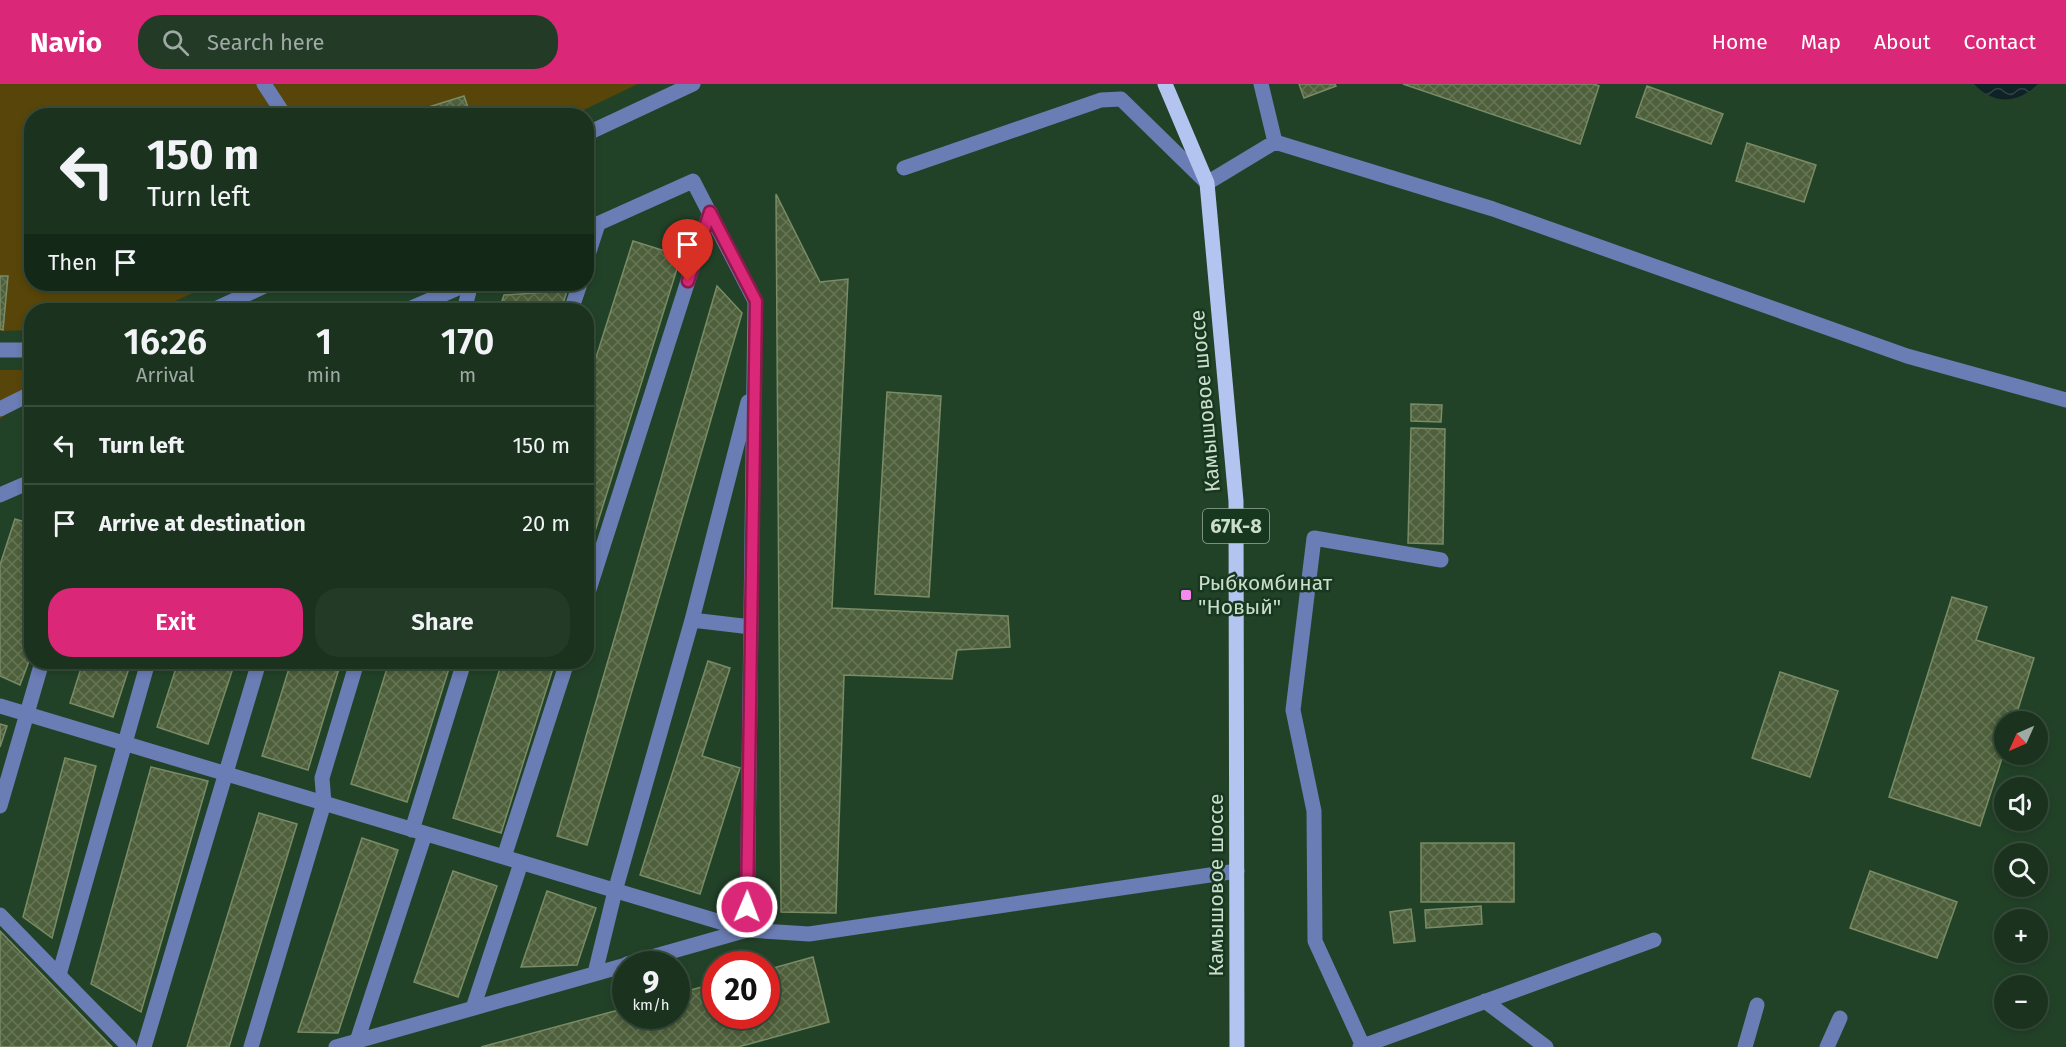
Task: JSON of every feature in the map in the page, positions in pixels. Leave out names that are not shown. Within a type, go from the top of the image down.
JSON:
[{"type":"main road","name":"Камышовое шоссе","points":[[1165,84],[1207,183],[1236,501],[1237,1047]]},
{"type":"street","points":[[264,84],[280,108]]},
{"type":"street","points":[[594,130],[693,84]]},
{"type":"street","points":[[1261,84],[1275,142]]},
{"type":"street","points":[[904,168],[1101,100],[1121,99],[1207,183],[1275,142],[1493,209],[1907,356],[2066,400]]},
{"type":"street","points":[[594,226],[693,181],[756,301],[747,930]]},
{"type":"street","points":[[594,574],[710,212]]},
{"type":"street","points":[[228,303],[254,291]]},
{"type":"street","points":[[423,303],[451,291]]},
{"type":"street","points":[[0,350],[24,350]]},
{"type":"street","points":[[596,973],[615,891],[692,620],[754,379]]},
{"type":"street","points":[[0,409],[24,397]]},
{"type":"street","points":[[0,495],[24,484]]},
{"type":"street","points":[[1441,560],[1314,538],[1293,710],[1314,811],[1315,941],[1362,1046],[1654,940]]},
{"type":"street","points":[[692,620],[751,627]]},
{"type":"street","points":[[0,806],[40,669]]},
{"type":"street","points":[[59,975],[146,669]]},
{"type":"street","points":[[144,1047],[257,669]]},
{"type":"street","points":[[251,1047],[324,803],[322,778],[355,669]]},
{"type":"street","points":[[357,1041],[418,832],[462,669]]},
{"type":"street","points":[[504,857],[565,669]]},
{"type":"street","points":[[0,706],[747,930],[809,934],[1237,871]]},
{"type":"street","points":[[473,1008],[521,862]]},
{"type":"street","points":[[0,915],[129,1047]]},
{"type":"street","points":[[674,951],[747,930]]},
{"type":"street","points":[[336,1047],[612,969]]},
{"type":"street","points":[[1485,1001],[1546,1047]]},
{"type":"street","points":[[1745,1047],[1757,1005]]},
{"type":"street","points":[[1827,1047],[1840,1018]]},
{"type":"shaded area","points":[[0,84],[638,84],[588,108],[24,108],[24,291],[197,291],[171,303],[24,303],[24,330],[0,331]]},
{"type":"shaded area","points":[[0,370],[24,370],[24,400],[0,419]]},
{"type":"water","points":[[1974,84],[2038,84],[2030,91],[2014,98],[1997,99],[1981,91]]},
{"type":"building","points":[[1299,84],[1335,84],[1336,86],[1304,98]]},
{"type":"building","points":[[1403,84],[1594,84],[1599,86],[1580,144]]},
{"type":"building","points":[[1647,86],[1723,114],[1711,144],[1636,117]]},
{"type":"building","points":[[464,96],[468,108],[425,108]]},
{"type":"building","points":[[1747,143],[1816,165],[1804,202],[1736,181]]},
{"type":"building","points":[[776,194],[820,282],[848,279],[832,608],[1008,616],[1010,647],[957,650],[952,679],[844,675],[836,913],[781,912]]},
{"type":"building","points":[[633,241],[681,256],[594,534],[594,364]]},
{"type":"building","points":[[0,276],[8,276],[3,330],[0,329]]},
{"type":"building","points":[[717,286],[742,313],[587,845],[557,836]]},
{"type":"building","points":[[567,291],[563,303],[501,303],[504,295]]},
{"type":"building","points":[[887,392],[941,396],[929,597],[875,594]]},
{"type":"building","points":[[1411,404],[1442,405],[1441,422],[1411,421]]},
{"type":"building","points":[[1411,428],[1445,429],[1443,544],[1408,543]]},
{"type":"building","points":[[15,519],[24,522],[24,669],[26,669],[20,685],[0,676],[0,565]]},
{"type":"building","points":[[1952,597],[1987,607],[1976,640],[2034,658],[2017,711],[1994,711],[1994,765],[2000,765],[1980,826],[1889,797]]},
{"type":"building","points":[[708,661],[730,668],[702,756],[740,768],[700,894],[640,875]]},
{"type":"building","points":[[81,669],[129,669],[113,717],[70,703]]},
{"type":"building","points":[[176,669],[233,669],[208,744],[157,727]]},
{"type":"building","points":[[289,669],[339,669],[308,770],[262,756]]},
{"type":"building","points":[[387,669],[449,669],[407,802],[351,784]]},
{"type":"building","points":[[500,669],[553,669],[501,833],[453,818]]},
{"type":"building","points":[[1780,672],[1838,691],[1810,777],[1752,758]]},
{"type":"building","points":[[0,724],[7,726],[0,747]]},
{"type":"building","points":[[65,758],[96,766],[52,938],[23,917]]},
{"type":"building","points":[[151,767],[208,781],[141,1012],[91,984]]},
{"type":"building","points":[[259,813],[297,824],[229,1047],[187,1047]]},
{"type":"building","points":[[362,838],[398,850],[338,1033],[298,1032]]},
{"type":"building","points":[[1421,843],[1514,843],[1514,902],[1421,902]]},
{"type":"building","points":[[453,871],[497,886],[458,997],[414,982]]},
{"type":"building","points":[[1870,871],[1957,902],[1937,958],[1850,928]]},
{"type":"building","points":[[547,891],[596,908],[577,965],[521,967]]},
{"type":"building","points":[[1481,906],[1482,924],[1426,928],[1425,910]]},
{"type":"building","points":[[1411,909],[1415,941],[1394,943],[1390,912]]},
{"type":"building","points":[[0,931],[112,1047],[0,1047]]},
{"type":"building","points":[[813,957],[829,1022],[738,1047],[481,1047],[612,1012],[612,1029],[690,1029],[690,990],[702,987],[702,1029],[780,1029],[780,966]]},
{"type":"place","name":"Рыбкомбинат \"Новый\"","points":[[1186,595]]},
{"type":"route","points":[[688,281],[710,212],[756,301],[747,907]]}]
